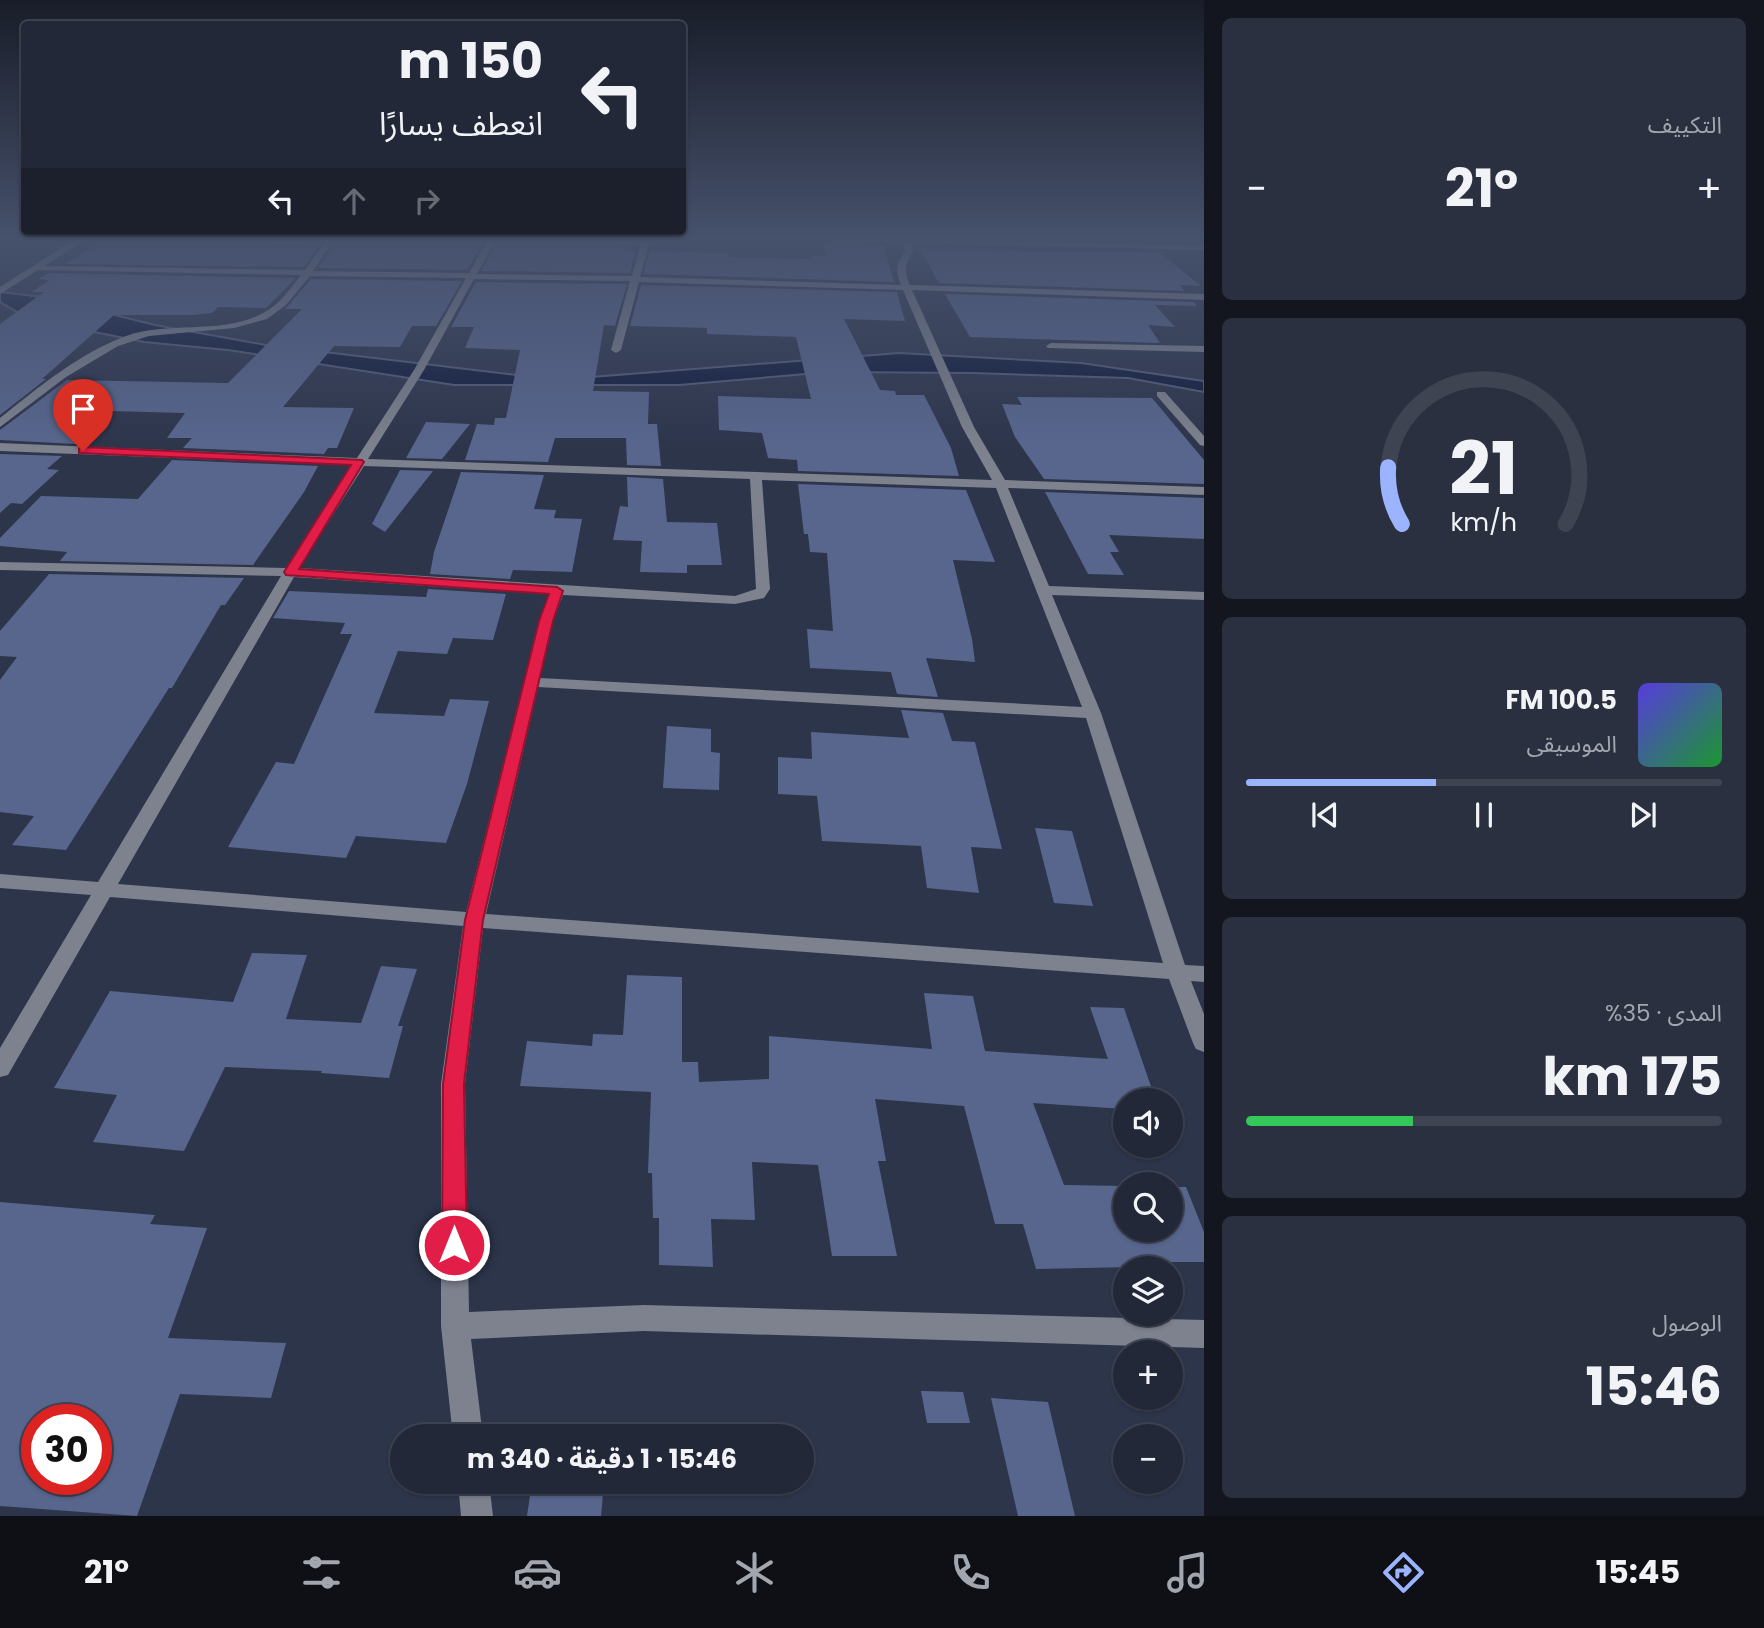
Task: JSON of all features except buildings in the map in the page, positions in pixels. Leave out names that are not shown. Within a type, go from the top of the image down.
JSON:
[{"type":"street","points":[[0,424],[98,352],[131,337],[150,332],[259,319],[270,314],[277,307]]},
{"type":"street","points":[[0,1068],[290,572],[419,370],[455,307]]},
{"type":"street","points":[[616,350],[627,307]]},
{"type":"street","points":[[915,307],[968,427],[1000,483],[1093,713],[1177,972],[1204,1043]]},
{"type":"street","points":[[1051,346],[1204,349]]},
{"type":"street","points":[[1161,394],[1204,443]]},
{"type":"street","points":[[0,447],[1204,491]]},
{"type":"street","points":[[0,566],[290,572],[557,591],[735,600],[759,595],[764,583],[756,475]]},
{"type":"street","points":[[1044,590],[1204,596]]},
{"type":"street","points":[[466,1424],[455,1326],[453,1084],[474,920],[546,621],[557,591]]},
{"type":"street","points":[[531,682],[1093,713]]},
{"type":"street","points":[[0,881],[474,920],[1204,974]]},
{"type":"street","points":[[455,1326],[644,1318],[1204,1334]]},
{"type":"street","points":[[474,1494],[477,1516]]},
{"type":"water","points":[[8,307],[81,307],[155,325],[266,345],[517,375],[591,377],[899,353],[1081,363],[1204,381],[1204,392],[1128,378],[973,373],[829,372],[679,385],[454,385],[228,350],[144,342],[30,319]]},
{"type":"route","points":[[83,451],[358,462],[290,572],[557,591],[546,621],[474,920],[453,1084],[454,1245]]}]
